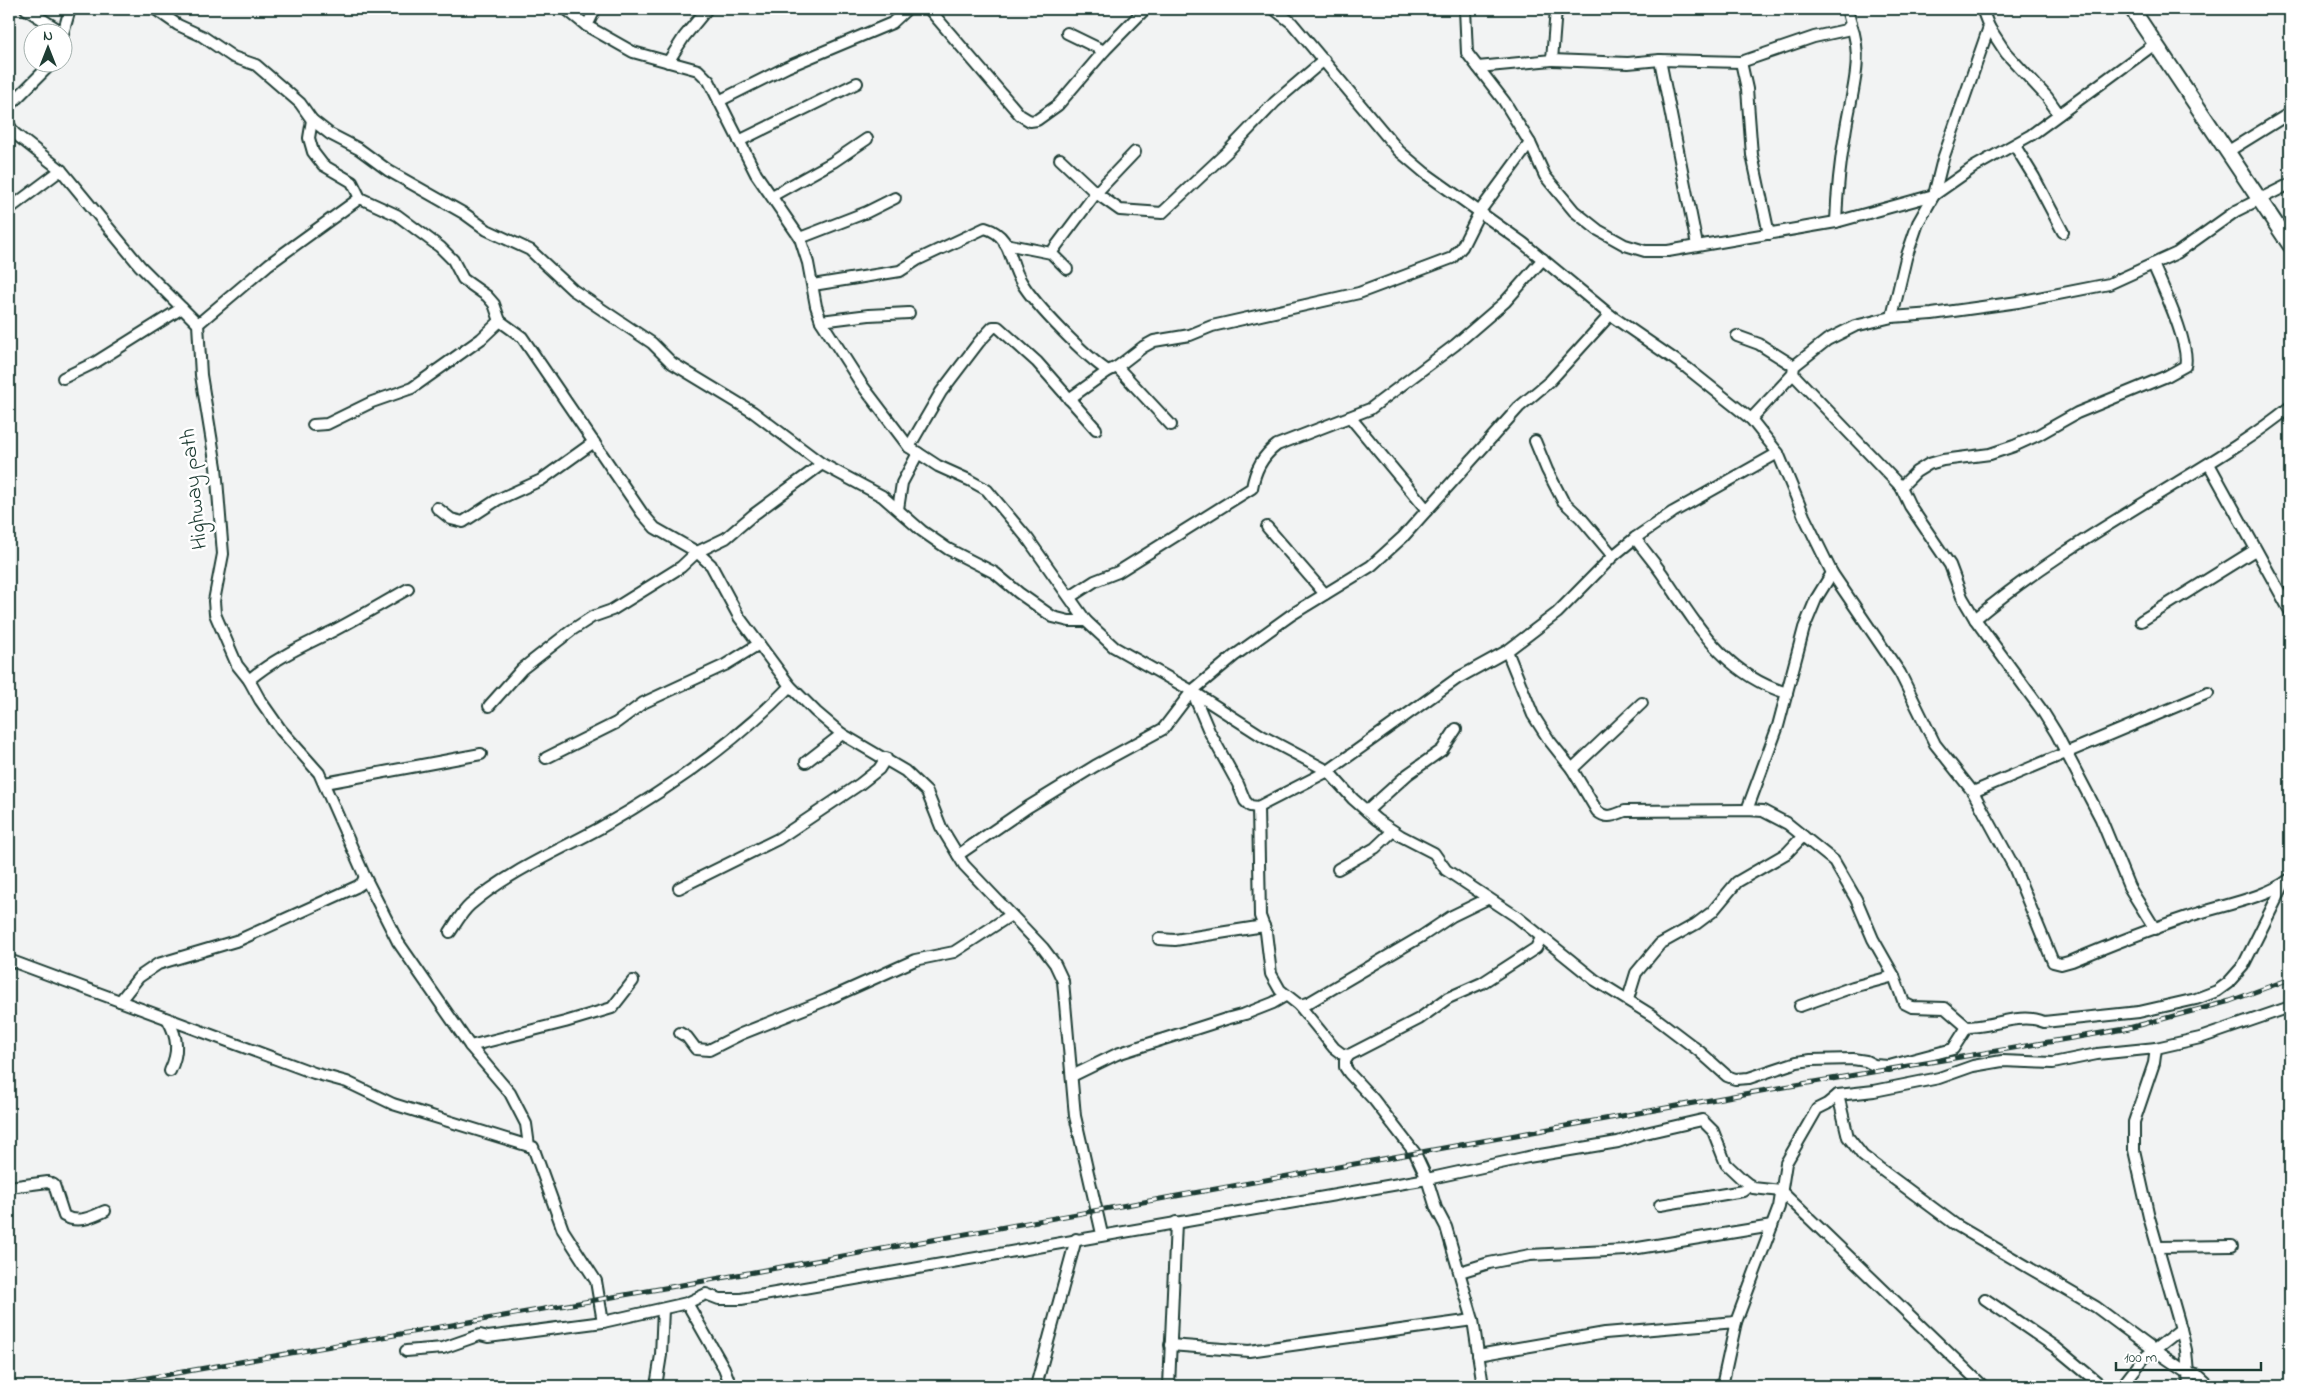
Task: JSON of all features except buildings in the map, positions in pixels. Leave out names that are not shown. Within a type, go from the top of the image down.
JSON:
[{"type":"main road","points":[[2132,9],[2290,245]]},
{"type":"street","points":[[26,9],[45,22]]},
{"type":"street","points":[[66,22],[70,9]]},
{"type":"street","points":[[155,9],[178,25],[202,36],[233,57],[256,65],[300,103],[312,120],[330,134],[359,149],[390,171],[465,214],[487,230],[530,250],[573,290],[611,317],[635,331],[672,362],[752,412],[822,464],[882,496],[922,531],[948,549],[995,573],[1053,617],[1069,621],[1086,621]]},
{"type":"street","points":[[566,9],[587,26],[633,52],[698,70],[709,81],[756,174],[800,238],[821,321],[862,385],[913,450],[938,466],[987,490],[1028,539],[1086,621],[1114,647],[1192,691],[1262,736],[1328,771],[1353,799],[1367,811],[1394,831],[1434,854],[1446,870],[1517,917],[1595,980],[1628,999],[1699,1051],[1720,1071],[1736,1079],[1749,1078],[1797,1062],[1811,1060],[1853,1059],[1866,1061],[1874,1065],[1899,1064],[1953,1049],[1967,1027]]},
{"type":"street","points":[[587,26],[596,9]]},
{"type":"street","points":[[668,62],[684,37],[707,9]]},
{"type":"street","points":[[719,101],[787,67],[892,23],[907,9]]},
{"type":"street","points":[[928,9],[1020,115],[1030,121],[1037,120],[1058,105],[1104,51],[1145,9]]},
{"type":"street","points":[[1274,9],[1292,23],[1399,151],[1425,173],[1480,211],[1543,259],[1610,315],[1687,368],[1751,419],[1778,453],[1804,516],[1832,573],[1900,673],[1935,744],[1974,792],[2014,867],[2052,962],[2061,964],[2187,917],[2241,901],[2287,881]]},
{"type":"street","points":[[1465,9],[1467,54],[1504,101],[1530,143],[1545,176],[1574,211],[1598,230],[1625,245],[1645,251],[1668,251],[1836,222],[1934,195],[1974,167],[2015,146],[2156,43]]},
{"type":"street","points":[[1552,60],[1556,9]]},
{"type":"street","points":[[1836,222],[1845,131],[1858,58],[1858,40],[1847,9]]},
{"type":"street","points":[[1982,9],[1989,27],[2006,53],[2047,97],[2059,114]]},
{"type":"street","points":[[1478,67],[1552,60],[1628,63],[1660,60],[1741,62],[1808,39],[1846,30],[1852,24]]},
{"type":"street","points":[[1892,317],[1906,258],[1915,232],[1934,195],[1951,134],[1989,27]]},
{"type":"street","points":[[1067,33],[1104,51]]},
{"type":"street","points":[[1060,159],[1096,193],[1120,210],[1162,213],[1227,152],[1274,102],[1324,60]]},
{"type":"street","points":[[1660,60],[1697,245]]},
{"type":"street","points":[[1741,62],[1747,89],[1752,155],[1769,234]]},
{"type":"street","points":[[10,103],[43,72]]},
{"type":"street","points":[[739,142],[857,83]]},
{"type":"street","points":[[2227,152],[2290,113]]},
{"type":"street","points":[[312,120],[309,138],[313,152],[323,165],[352,182],[360,198],[397,215],[440,247],[453,260],[463,279],[487,296],[494,304],[500,321],[522,337],[642,513],[655,528],[697,552],[711,565],[739,617],[790,686],[816,712],[842,734],[886,758],[905,771],[927,792],[941,827],[964,864],[1043,948],[1055,964],[1062,981],[1075,1116],[1102,1234]]},
{"type":"street","points":[[9,125],[14,133],[61,170],[140,266],[198,324],[269,264],[360,198]]},
{"type":"street","points":[[772,196],[833,162],[867,138]]},
{"type":"street","points":[[1070,399],[1143,346],[1154,341],[1190,335],[1212,326],[1359,293],[1402,275],[1452,258],[1462,247],[1480,211],[1530,143]]},
{"type":"street","points":[[2015,146],[2064,232]]},
{"type":"street","points":[[1052,253],[1096,193],[1135,152]]},
{"type":"street","points":[[9,209],[61,170]]},
{"type":"street","points":[[1751,419],[1794,370],[1827,340],[1843,331],[1892,317],[1932,314],[2018,302],[2109,284],[2177,253],[2236,212],[2290,184]]},
{"type":"street","points":[[800,238],[867,212],[895,198]]},
{"type":"street","points":[[813,285],[900,271],[917,260],[985,228],[996,232],[1006,244],[1021,283],[1030,293],[1077,344],[1113,369],[1171,425]]},
{"type":"street","points":[[1006,244],[1052,253],[1066,270]]},
{"type":"street","points":[[1070,598],[1095,581],[1118,572],[1252,488],[1255,473],[1261,461],[1277,445],[1370,409],[1455,345],[1505,302],[1543,259]]},
{"type":"street","points":[[1901,487],[1916,472],[1929,464],[1943,460],[1990,454],[2014,446],[2038,435],[2077,412],[2160,379],[2185,366],[2187,358],[2176,322],[2153,264]]},
{"type":"street","points":[[63,378],[96,362],[182,308]]},
{"type":"street","points":[[821,321],[869,315],[909,313]]},
{"type":"street","points":[[958,855],[1028,807],[1088,770],[1163,729],[1192,691],[1234,656],[1325,594],[1371,566],[1403,537],[1519,407],[1550,381],[1610,315]]},
{"type":"street","points":[[313,425],[327,424],[372,402],[412,388],[481,338],[500,321]]},
{"type":"street","name":"Highway path","points":[[198,324],[201,375],[216,468],[223,554],[214,601],[215,614],[237,665],[250,680],[260,700],[281,730],[319,773],[326,785],[364,877],[398,942],[470,1046],[510,1092],[526,1124],[529,1146],[533,1147],[563,1230],[596,1281],[603,1322]]},
{"type":"street","points":[[898,509],[902,483],[913,450],[941,392],[979,342],[993,327],[998,327],[1037,362],[1096,429]]},
{"type":"street","points":[[1737,336],[1759,344],[1794,370],[1901,487],[1910,506],[1950,565],[1962,597],[1975,619],[2043,712],[2068,754],[2101,819],[2129,888],[2155,929]]},
{"type":"street","points":[[1975,619],[2007,592],[2045,565],[2209,464],[2290,407]]},
{"type":"street","points":[[1350,417],[1426,510]]},
{"type":"street","points":[[1535,441],[1547,470],[1564,501],[1582,518],[1613,556]]},
{"type":"street","points":[[437,508],[451,519],[463,522],[497,500],[541,480],[594,442]]},
{"type":"street","points":[[1192,691],[1209,731],[1238,784],[1245,801],[1250,806],[1258,807],[1328,771],[1458,678],[1507,651],[1557,613],[1613,556],[1635,538],[1673,512],[1778,453]]},
{"type":"street","points":[[489,706],[522,669],[572,630],[592,618],[612,610],[682,566],[697,552],[726,538],[753,515],[822,464]]},
{"type":"street","points":[[2209,464],[2290,611]]},
{"type":"street","points":[[1268,527],[1325,594]]},
{"type":"street","points":[[1635,538],[1664,577],[1698,629],[1715,647],[1749,677],[1769,688],[1787,693]]},
{"type":"street","points":[[2141,621],[2255,550]]},
{"type":"street","points":[[1747,810],[1778,726],[1804,628],[1816,599],[1832,573]]},
{"type":"street","points":[[250,680],[266,665],[333,631],[408,589]]},
{"type":"street","points":[[546,758],[616,723],[643,703],[724,665],[759,644]]},
{"type":"street","points":[[1507,651],[1533,715],[1549,740],[1572,768],[1597,811],[1603,817],[1609,817],[1624,811],[1747,810],[1763,811],[1788,824],[1834,861],[1856,899],[1872,938],[1894,976],[1904,1003],[1912,1007],[1945,1008],[1967,1027],[1979,1027],[2034,1018],[2044,1022],[2139,1012],[2196,999],[2217,991],[2228,983],[2242,966],[2287,881]]},
{"type":"street","points":[[450,932],[468,906],[490,889],[561,847],[600,828],[704,762],[766,711],[790,686]]},
{"type":"street","points":[[1974,792],[2068,754],[2208,693]]},
{"type":"street","points":[[1572,768],[1642,703]]},
{"type":"street","points":[[1367,811],[1408,774],[1442,750],[1456,729]]},
{"type":"street","points":[[806,762],[842,734]]},
{"type":"street","points":[[326,785],[481,754]]},
{"type":"street","points":[[679,888],[778,839],[860,784],[879,768],[886,758]]},
{"type":"street","points":[[1258,807],[1260,916],[1266,932],[1272,974],[1285,996],[1299,1005],[1334,1048],[1342,1054],[1349,1054],[1402,1028],[1448,998],[1482,983],[1536,948],[1542,938]]},
{"type":"street","points":[[1338,869],[1375,848],[1394,831]]},
{"type":"street","points":[[1628,999],[1636,972],[1660,944],[1707,916],[1737,882],[1787,853],[1803,836]]},
{"type":"street","points":[[120,1001],[139,977],[158,964],[239,940],[362,884],[364,877]]},
{"type":"street","points":[[1299,1005],[1308,1003],[1422,936],[1452,916],[1488,898]]},
{"type":"street","points":[[680,1033],[687,1037],[696,1049],[709,1050],[741,1034],[826,1000],[915,960],[954,952],[1011,915]]},
{"type":"street","points":[[1159,939],[1175,940],[1264,926]]},
{"type":"street","points":[[9,960],[314,1073],[347,1082],[393,1104],[529,1146]]},
{"type":"street","points":[[1800,1006],[1853,987],[1894,976]]},
{"type":"street","points":[[470,1046],[612,1008],[633,982]]},
{"type":"street","points":[[1072,1076],[1118,1054],[1226,1018],[1245,1014],[1285,996]]},
{"type":"street","points":[[1722,1386],[1736,1322],[1772,1226],[1786,1163],[1817,1109],[1838,1095],[1874,1091],[1939,1078],[1973,1066],[2002,1061],[2053,1063],[2097,1054],[2156,1048],[2200,1038],[2290,1007]]},
{"type":"street","points":[[168,1020],[177,1041],[177,1051],[170,1071]]},
{"type":"street","points":[[2156,1048],[2154,1063],[2134,1122],[2134,1150],[2158,1247],[2182,1329],[2189,1386]]},
{"type":"street","points":[[1349,1054],[1345,1061],[1345,1067],[1374,1100],[1415,1153],[1427,1179],[1436,1208],[1446,1227],[1473,1320],[1483,1386]]},
{"type":"street","points":[[1838,1095],[1848,1137],[1863,1156],[1956,1225],[2096,1307],[2154,1350],[2188,1373],[2199,1376],[2210,1386]]},
{"type":"street","points":[[406,1351],[443,1348],[480,1335],[488,1336],[603,1322],[687,1303],[706,1294],[719,1299],[741,1299],[1102,1234],[1427,1179],[1519,1159],[1618,1142],[1641,1134],[1702,1120],[1713,1131],[1726,1164],[1753,1188],[1781,1191],[1983,1386]]},
{"type":"street","points":[[9,1187],[48,1182],[54,1185],[64,1216],[71,1220],[86,1219],[105,1211]]},
{"type":"street","points":[[1660,1205],[1742,1191],[1750,1186]]},
{"type":"street","points":[[1169,1386],[1176,1222]]},
{"type":"street","points":[[1460,1272],[1489,1263],[1530,1256],[1626,1250],[1772,1226]]},
{"type":"street","points":[[1036,1386],[1076,1239]]},
{"type":"street","points":[[2158,1247],[2232,1246]]},
{"type":"street","points":[[1985,1299],[2056,1347],[2102,1386]]},
{"type":"street","points":[[687,1303],[724,1368],[731,1386]]},
{"type":"street","points":[[656,1386],[661,1355],[662,1308]]},
{"type":"street","points":[[1170,1345],[1250,1351],[1473,1320]]},
{"type":"street","points":[[1478,1355],[1605,1332],[1736,1322]]},
{"type":"street","points":[[2122,1386],[2144,1358],[2182,1329]]},
{"type":"railway","points":[[102,1386],[676,1286],[1755,1092],[2125,1029],[2230,1001],[2290,979]]}]
